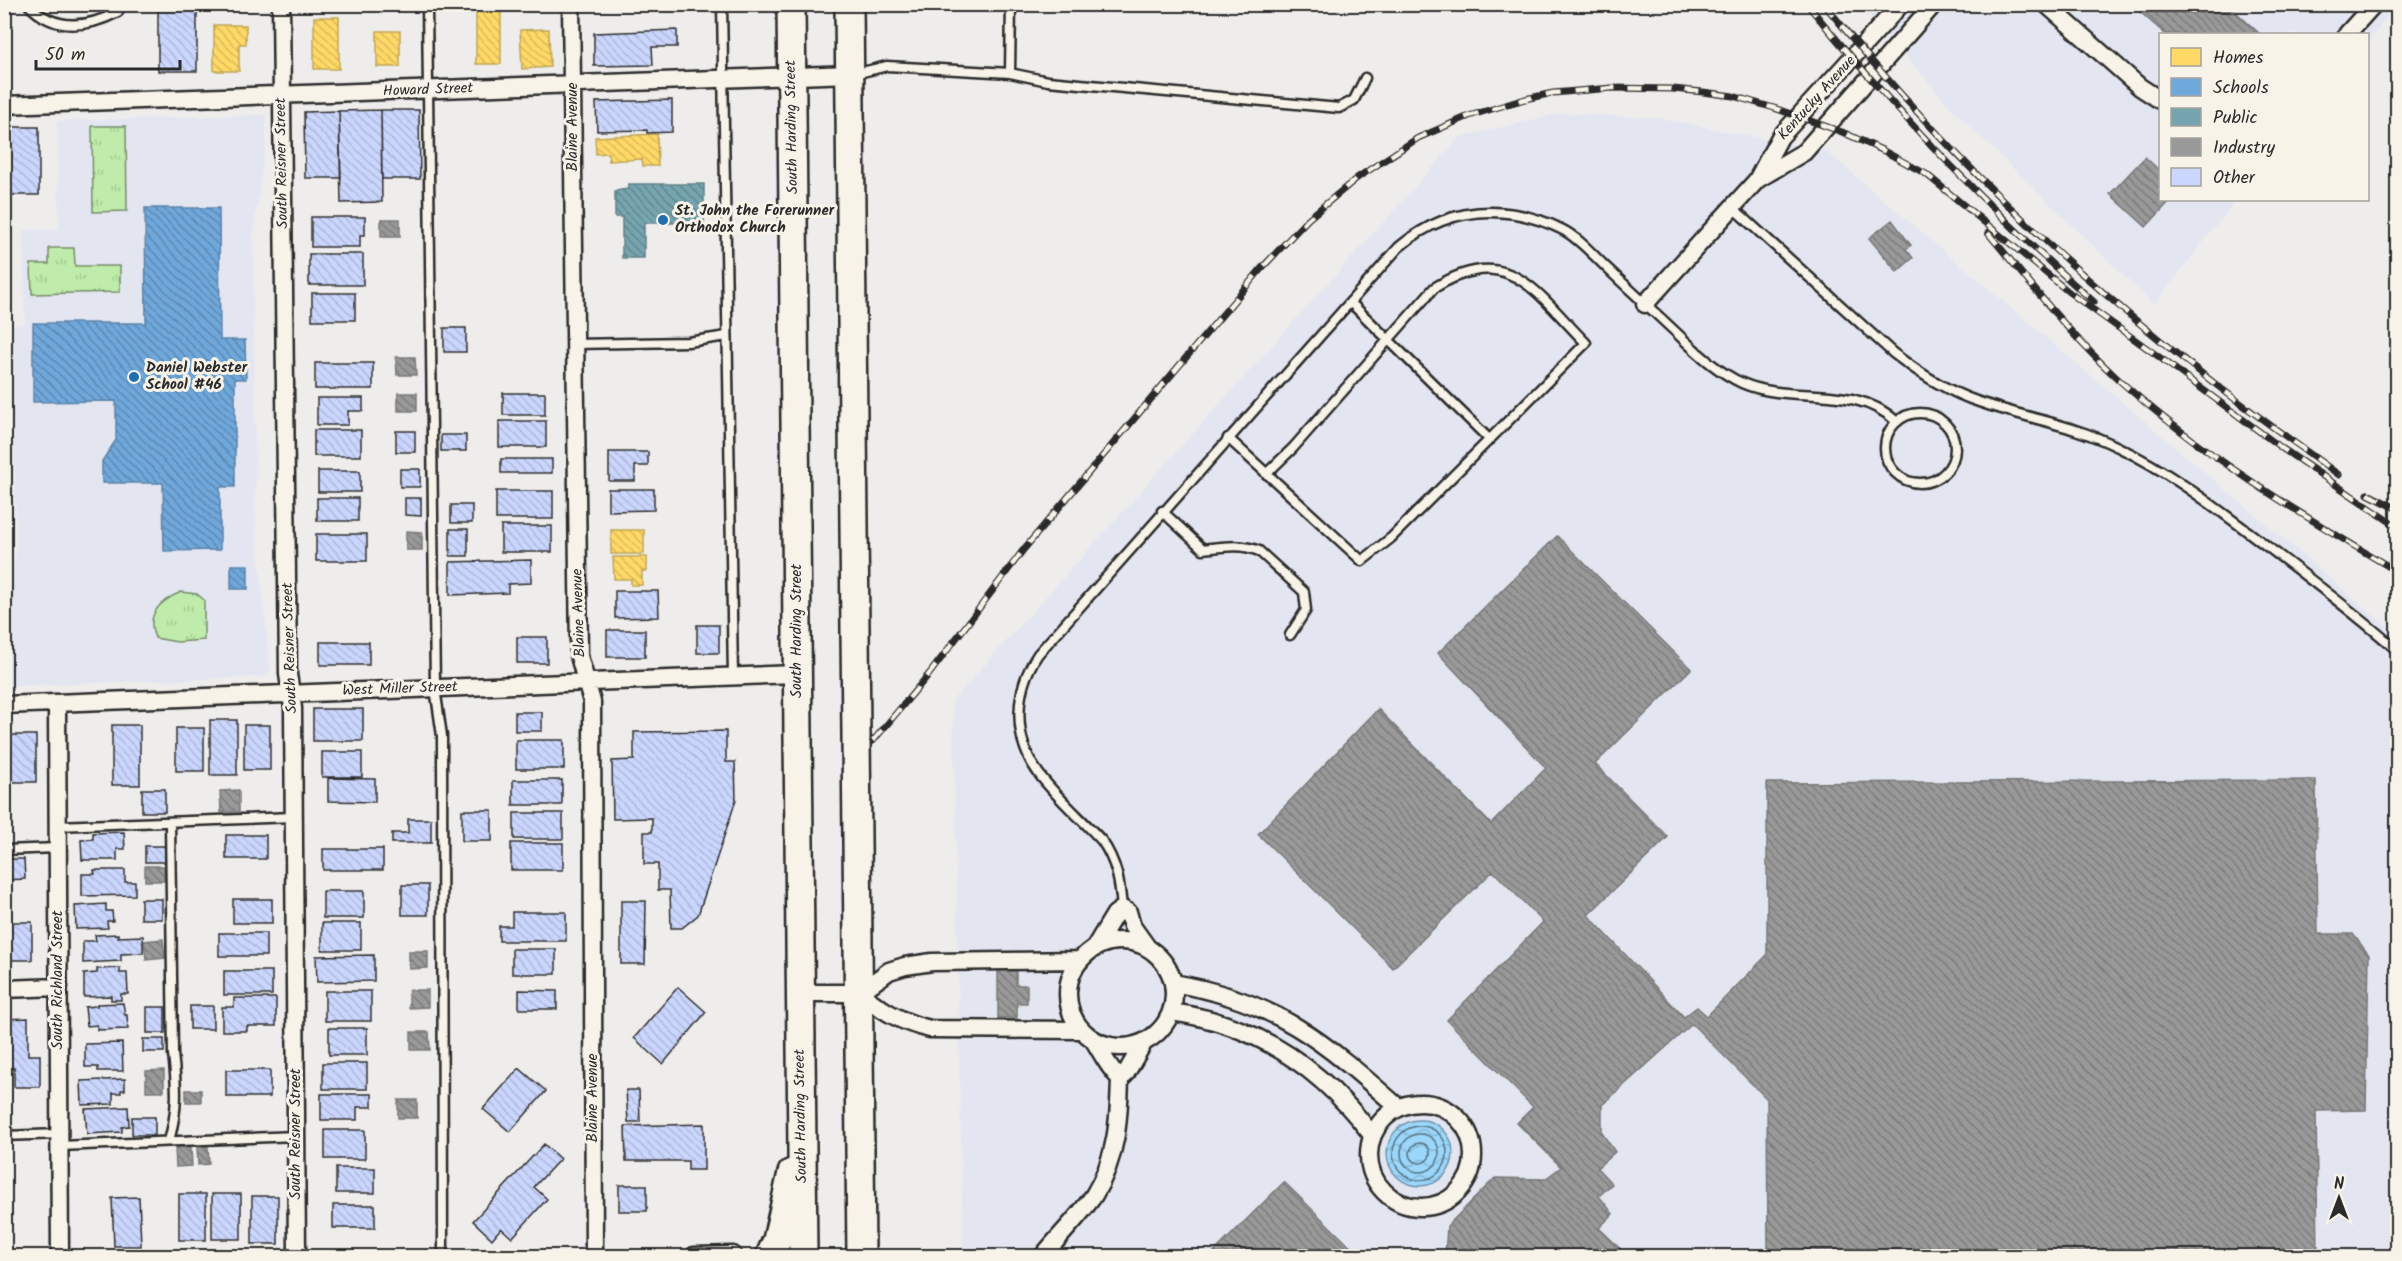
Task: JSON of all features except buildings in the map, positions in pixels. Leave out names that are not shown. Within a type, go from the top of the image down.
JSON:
[{"type":"main road","name":"South Harding Street","points":[[791,4],[803,1257]]},
{"type":"main road","points":[[849,4],[861,1257]]},
{"type":"main road","points":[[770,1257],[777,1240],[802,1131]]},
{"type":"street","name":"South Reisner Street","points":[[281,4],[288,674],[292,693],[294,817],[297,1257]]},
{"type":"street","name":"Blaine Avenue","points":[[571,4],[579,656],[592,702],[594,1257]]},
{"type":"street","name":"Kentucky Avenue","points":[[1645,304],[1757,180],[1780,137],[1901,4]]},
{"type":"street","points":[[1757,180],[1804,152],[1934,4]]},
{"type":"street","points":[[2046,4],[2140,87],[2159,99]]},
{"type":"street","points":[[2349,33],[2374,4]]},
{"type":"street","name":"Howard Street","points":[[4,105],[851,74]]},
{"type":"street","name":"West Miller Street","points":[[4,705],[796,674]]},
{"type":"street","name":"South Richland Street","points":[[57,704],[60,1257]]},
{"type":"street","points":[[800,993],[859,993],[892,1017],[930,1029],[1088,1035],[1119,1048],[1144,1042],[1160,1031],[1171,1012],[1174,997],[1173,982],[1166,965],[1147,947],[1132,926],[1128,912],[1122,909],[1115,914],[1095,947],[1080,960],[1070,978],[1067,993],[1069,1009],[1088,1035],[1109,1062],[1114,1074],[1120,1078]]},
{"type":"street","points":[[1095,947],[1121,941],[1147,947]]},
{"type":"street","points":[[859,993],[889,971],[914,965],[963,961],[1080,960]]},
{"type":"street","points":[[1173,982],[1234,996],[1282,1017],[1337,1053],[1399,1108]]},
{"type":"street","points":[[4,989],[58,987]]},
{"type":"street","points":[[1171,1012],[1226,1025],[1283,1051],[1336,1092],[1372,1135]]},
{"type":"street","points":[[1120,1078],[1125,1075],[1144,1042]]},
{"type":"street","points":[[1043,1257],[1093,1196],[1101,1182],[1115,1146],[1119,1127],[1120,1078]]},
{"type":"street","points":[[1416,1103],[1437,1105],[1453,1114],[1464,1126],[1472,1143],[1473,1159],[1467,1179],[1457,1192],[1438,1204],[1413,1206],[1398,1201],[1381,1189],[1371,1171],[1369,1157],[1372,1135],[1384,1118],[1399,1108],[1416,1103]]},
{"type":"street","points":[[694,1257],[733,1255]]},
{"type":"lane","points":[[28,4],[36,13],[56,24],[79,26],[118,12],[120,4]]},
{"type":"lane","points":[[427,4],[435,688],[442,736],[443,1257]]},
{"type":"lane","points":[[722,4],[733,677]]},
{"type":"lane","points":[[1010,73],[1011,4]]},
{"type":"lane","points":[[851,74],[887,66],[1010,73],[1048,81],[1339,108],[1354,100],[1365,78]]},
{"type":"lane","points":[[1732,207],[1893,353],[1918,372],[1960,395],[1979,402],[2094,436],[2171,476],[2338,601],[2397,651]]},
{"type":"lane","points":[[1122,909],[1118,870],[1108,849],[1040,776],[1032,764],[1022,737],[1020,702],[1025,679],[1038,654],[1162,511],[1394,252],[1409,239],[1446,219],[1479,212],[1510,212],[1526,215],[1562,230],[1585,247],[1717,369],[1744,384],[1786,393],[1847,396],[1870,404],[1898,422]]},
{"type":"lane","points":[[1227,438],[1266,474],[1362,561],[1391,538],[1586,343],[1524,280],[1500,269],[1476,270],[1455,275],[1434,288],[1293,448],[1266,474]]},
{"type":"lane","points":[[1350,302],[1490,440]]},
{"type":"lane","points":[[574,344],[688,342],[727,336]]},
{"type":"lane","points":[[1929,415],[1948,427],[1953,438],[1953,460],[1948,470],[1929,482],[1907,481],[1898,475],[1890,466],[1885,447],[1891,429],[1898,422],[1907,416],[1929,415]]},
{"type":"lane","points":[[1162,511],[1203,549],[1242,546],[1259,551],[1304,592],[1306,610],[1290,635]]},
{"type":"lane","points":[[57,825],[294,817]]},
{"type":"lane","points":[[169,1141],[176,1113],[177,1090],[173,1054],[170,822]]},
{"type":"lane","points":[[4,850],[58,848]]},
{"type":"lane","points":[[4,1136],[60,1140],[169,1141],[296,1136]]},
{"type":"shaded area","points":[[2397,4],[2369,41],[2369,33],[2159,33],[2159,201],[2235,201],[2154,305],[1953,110],[1860,5]]},
{"type":"shaded area","points":[[1561,113],[1658,118],[1826,151],[2397,635],[2397,1256],[963,1256],[953,700],[1460,137]]},
{"type":"shaded area","name":"Daniel Webster School #46","points":[[266,115],[266,141],[253,237],[256,525],[270,670],[263,677],[5,686],[5,627],[16,550],[12,325],[25,324],[23,230],[59,229],[57,121]]},
{"type":"green space","points":[[92,126],[126,126],[127,211],[93,212]]},
{"type":"green space","points":[[49,248],[74,248],[75,266],[120,266],[120,292],[32,294],[31,264],[49,264]]},
{"type":"green space","points":[[181,592],[197,594],[204,600],[204,640],[177,642],[155,638],[152,622],[156,609]]},
{"type":"water","points":[[1420,1120],[1432,1123],[1443,1130],[1450,1141],[1453,1153],[1450,1165],[1443,1176],[1432,1183],[1420,1186],[1408,1183],[1397,1176],[1390,1165],[1387,1153],[1390,1141],[1397,1130],[1408,1123]]},
{"type":"railway","points":[[1807,4],[1874,83],[1945,159],[2018,232],[2094,302]]},
{"type":"railway","points":[[1824,4],[1913,107],[1960,157],[2058,252],[2161,341],[2229,395],[2339,475]]},
{"type":"railway","points":[[873,741],[930,673],[1024,549],[1261,269],[1308,219],[1357,178],[1418,138],[1469,116],[1525,99],[1553,93],[1612,88],[1703,92],[1733,96],[1842,132],[1926,174],[2070,293],[2169,364]]},
{"type":"railway","points":[[1988,233],[2083,344],[2150,407],[2253,482],[2398,572]]},
{"type":"railway","points":[[2163,360],[2283,449],[2398,527]]},
{"type":"railway","points":[[2368,494],[2398,509]]},
{"type":"place","name":"St. John the Forerunner Orthodox Church","points":[[663,220]]},
{"type":"place","name":"Daniel Webster School #46","points":[[134,377]]}]
